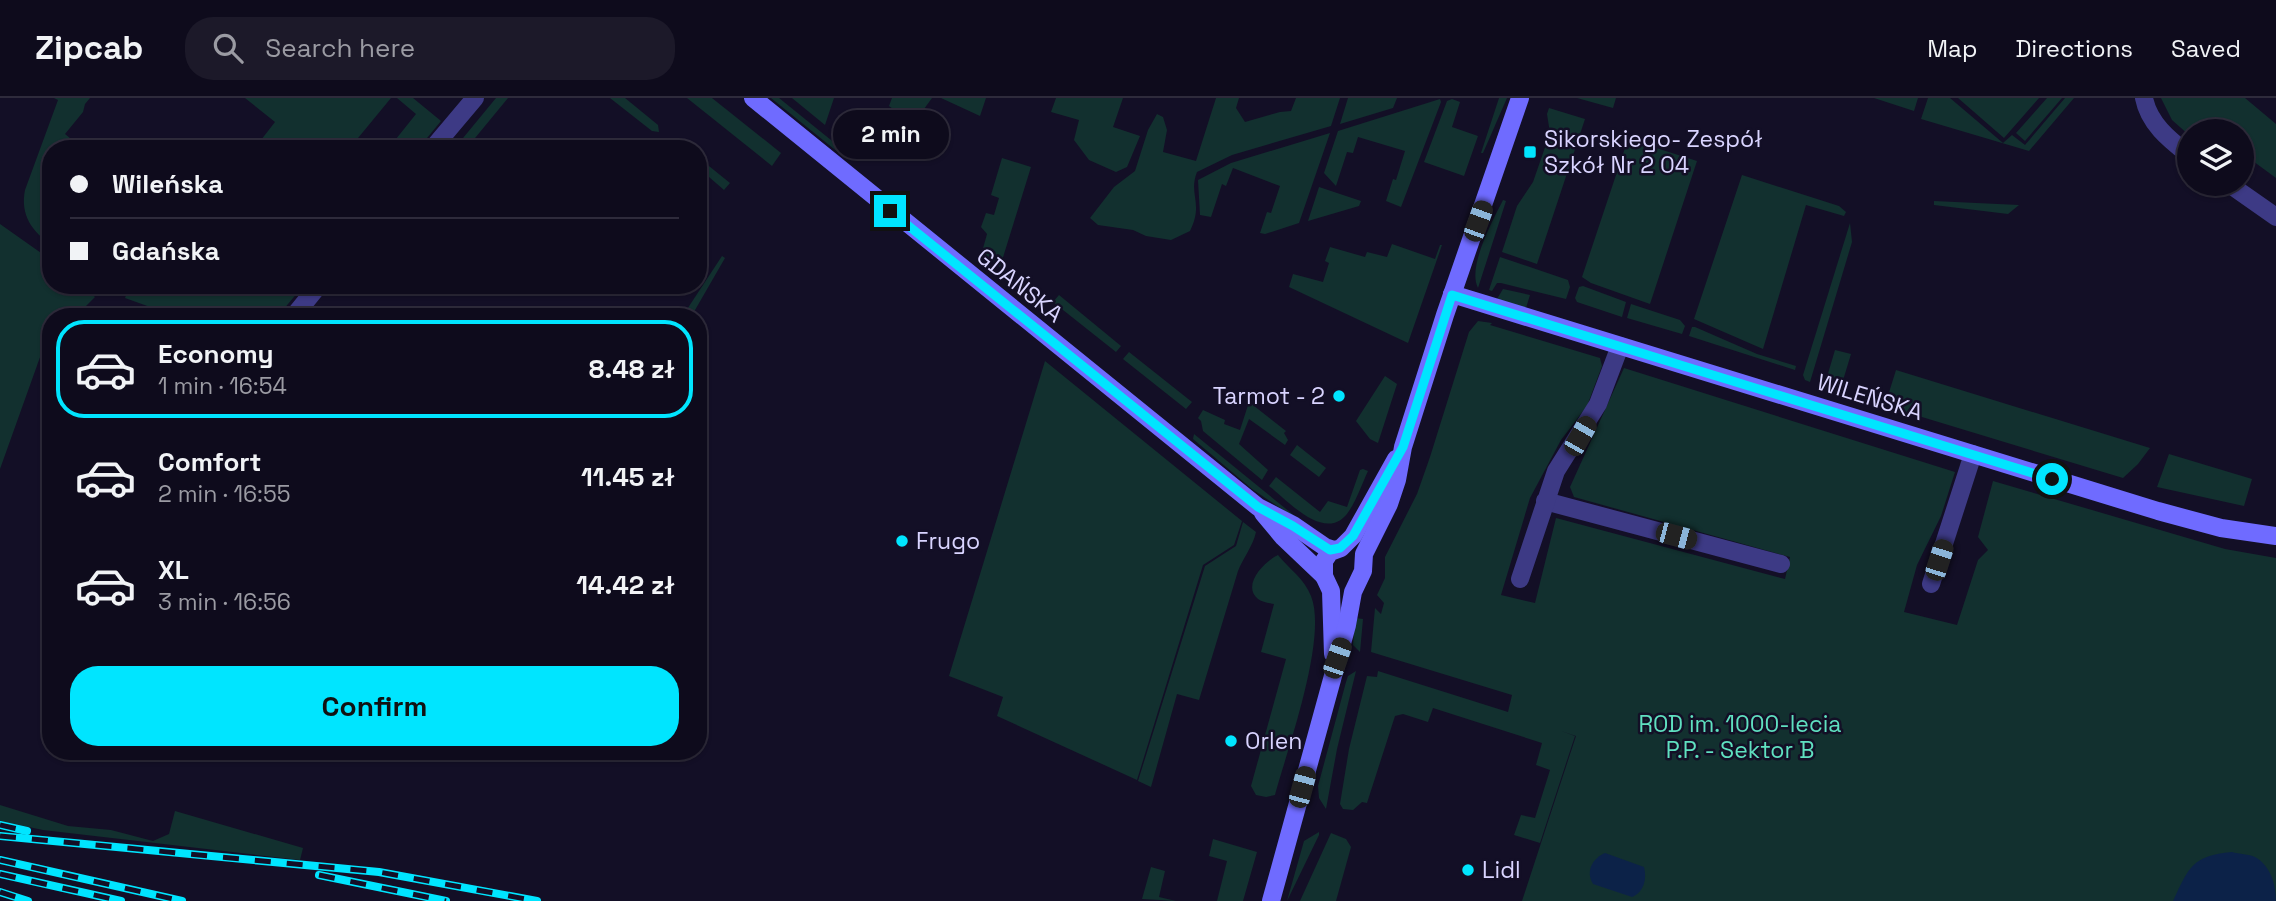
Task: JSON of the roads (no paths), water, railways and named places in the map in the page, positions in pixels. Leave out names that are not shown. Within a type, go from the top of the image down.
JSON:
[{"type":"street","points":[[440,140],[475,98]]},
{"type":"street","name":"GDAŃSKA","points":[[752,98],[1258,507],[1325,547],[1337,549]]},
{"type":"street","points":[[1271,901],[1356,584],[1362,576],[1362,562],[1390,504],[1398,480],[1403,447],[1520,98]]},
{"type":"street","points":[[2144,98],[2158,127],[2177,146]]},
{"type":"street","points":[[2245,196],[2276,217]]},
{"type":"street","points":[[300,308],[312,294]]},
{"type":"street","name":"WILEŃSKA","points":[[1452,295],[2169,514],[2221,528],[2276,536]]},
{"type":"street","points":[[1520,579],[1556,471],[1598,404],[1620,346]]},
{"type":"street","points":[[1334,668],[1332,598],[1324,561],[1353,536],[1403,447]]},
{"type":"street","points":[[1931,584],[1973,454]]},
{"type":"street","points":[[1545,500],[1781,564]]},
{"type":"street","name":"GDAŃSKA","points":[[1258,507],[1276,530],[1326,580]]},
{"type":"street","points":[[1337,549],[1354,551],[1362,562]]},
{"type":"street","points":[[1326,580],[1340,589],[1356,584]]},
{"type":"water","points":[[2232,852],[2253,856],[2265,865],[2274,882],[2276,901],[2173,901],[2188,872],[2200,860]]},
{"type":"water","points":[[1605,853],[1644,867],[1644,885],[1636,895],[1632,897],[1593,884],[1591,866]]},
{"type":"railway","points":[[0,825],[27,831]]},
{"type":"railway","points":[[0,836],[379,872],[537,901]]},
{"type":"railway","points":[[0,860],[182,901]]},
{"type":"railway","points":[[0,874],[121,901]]},
{"type":"railway","points":[[319,875],[446,901]]},
{"type":"railway","points":[[0,892],[28,901]]},
{"type":"place","name":"Sikorskiego- Zespół Szkół Nr 2 04","points":[[1530,152]]},
{"type":"place","name":"Tarmot - 2","points":[[1339,396]]},
{"type":"place","name":"Frugo","points":[[902,541]]},
{"type":"place","name":"Orlen","points":[[1231,741]]},
{"type":"place","name":"Lidl","points":[[1468,870]]},
{"type":"park label","name":"ROD im. 1000-lecia P.P. - Sektor B","points":[[1740,737]]}]
